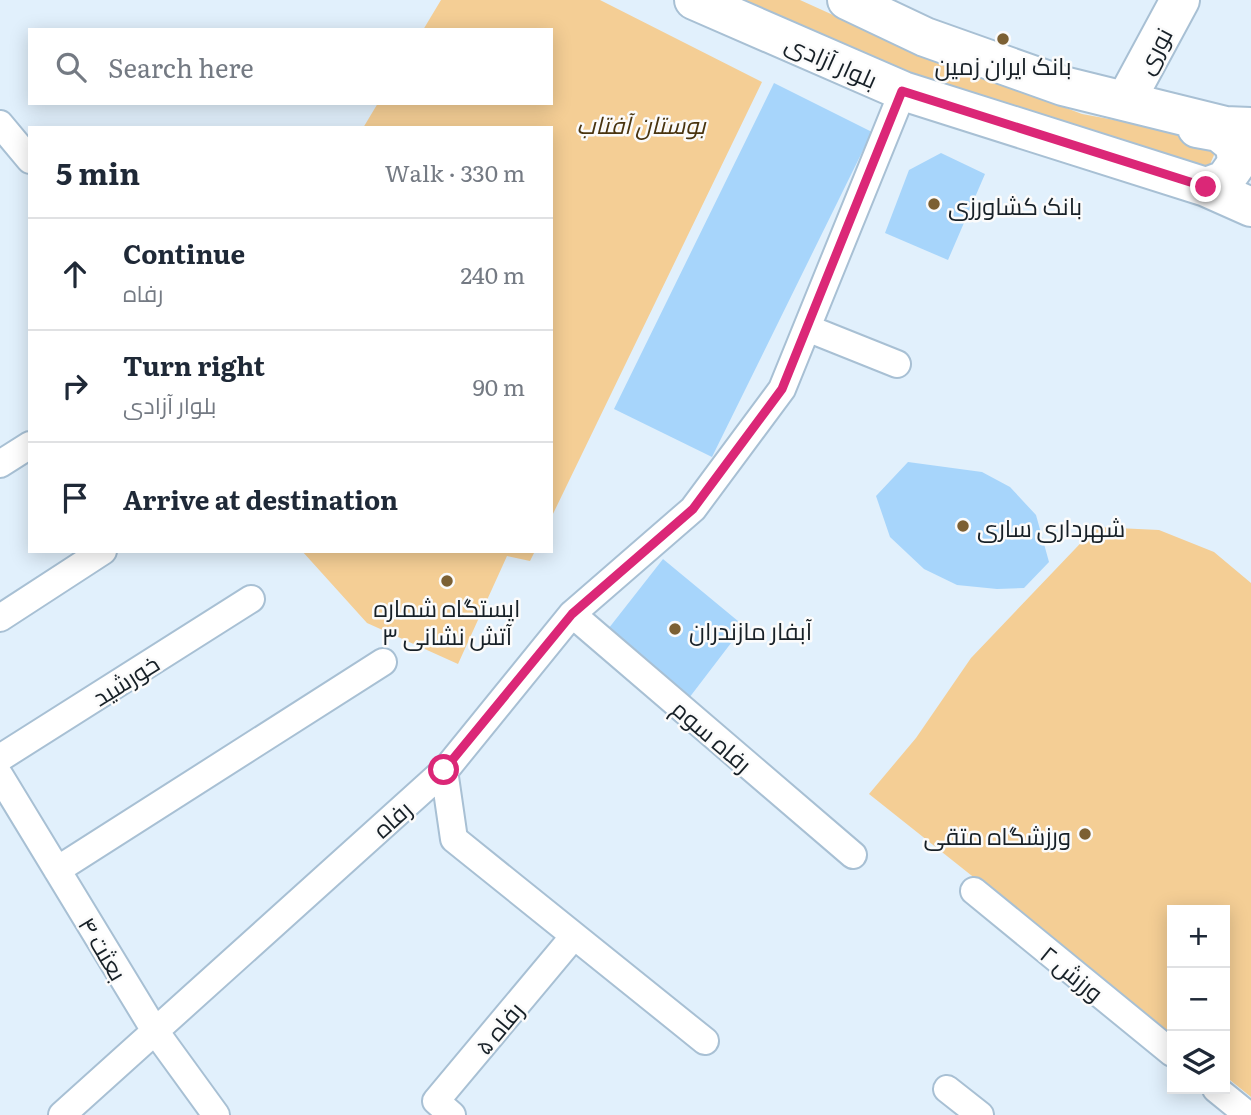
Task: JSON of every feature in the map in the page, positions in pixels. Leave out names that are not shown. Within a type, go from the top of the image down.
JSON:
[{"type":"main road","name":"بلوار آزادی","points":[[694,0],[902,91],[1206,187],[1251,207]]},
{"type":"main road","points":[[847,0],[925,37],[1063,86],[1225,126],[1251,127]]},
{"type":"main road","name":"نوری","points":[[1126,100],[1180,0]]},
{"type":"main road","points":[[1063,86],[1100,111],[1219,132],[1235,145],[1237,163],[1225,180],[1206,187]]},
{"type":"street","name":"رفاه","points":[[62,1115],[444,770],[572,614],[693,509],[782,389],[902,91]]},
{"type":"street","points":[[0,124],[28,158]]},
{"type":"street","points":[[807,328],[897,364]]},
{"type":"street","points":[[2,459],[28,446]]},
{"type":"street","points":[[0,618],[100,553]]},
{"type":"street","name":"خورشید","points":[[0,758],[251,600]]},
{"type":"street","name":"رفاه سوم","points":[[572,614],[853,855]]},
{"type":"street","points":[[57,870],[383,662]]},
{"type":"street","points":[[444,770],[454,839],[705,1041]]},
{"type":"street","name":"بعثت ۴","points":[[0,776],[155,1031],[216,1115]]},
{"type":"street","name":"ورزش ۲","points":[[974,891],[1167,1049]]},
{"type":"street","name":"رفاه ۵","points":[[452,1115],[436,1101],[574,936]]},
{"type":"street","points":[[947,1089],[980,1115]]},
{"type":"street","points":[[1222,1094],[1248,1115]]},
{"type":"green space","name":"بوستان آفتاب","points":[[441,0],[600,0],[762,82],[553,514],[553,126],[364,126],[377,105],[553,105],[553,28],[424,28]]},
{"type":"green space","points":[[714,0],[800,0],[897,44],[1082,114],[1207,137],[1214,155],[1208,169],[1123,140],[941,97]]},
{"type":"green space","name":"ورزشگاه متقی","points":[[1096,527],[1159,530],[1214,552],[1251,583],[1251,1097],[1230,1080],[1230,905],[1167,905],[1167,1031],[869,794],[916,738],[971,658]]},
{"type":"green space","points":[[304,553],[534,553],[530,561],[507,556],[458,664],[367,623]]},
{"type":"building","points":[[774,83],[872,132],[712,457],[614,409]]},
{"type":"building","name":"بانک کشاورزی","points":[[941,153],[985,174],[948,260],[885,233],[909,170]]},
{"type":"building","name":"شهرداری ساری","points":[[908,462],[982,472],[1010,487],[1036,515],[1049,562],[1024,588],[997,589],[957,585],[924,569],[890,537],[876,496]]},
{"type":"building","name":"آبفار مازندران","points":[[663,559],[744,626],[686,702],[605,633]]},
{"type":"place","name":"بانک ایران زمین","points":[[1003,39]]},
{"type":"place","name":"بانک کشاورزی","points":[[934,204]]},
{"type":"place","name":"شهرداری ساری","points":[[963,526]]},
{"type":"place","name":"ایستگاه شماره ۳ آتش نشانی","points":[[447,581]]},
{"type":"place","name":"آبفار مازندران","points":[[675,629]]},
{"type":"place","name":"ورزشگاه متقی","points":[[1085,834]]},
{"type":"route","points":[[444,770],[572,614],[693,509],[782,389],[902,91],[1206,187]]}]
